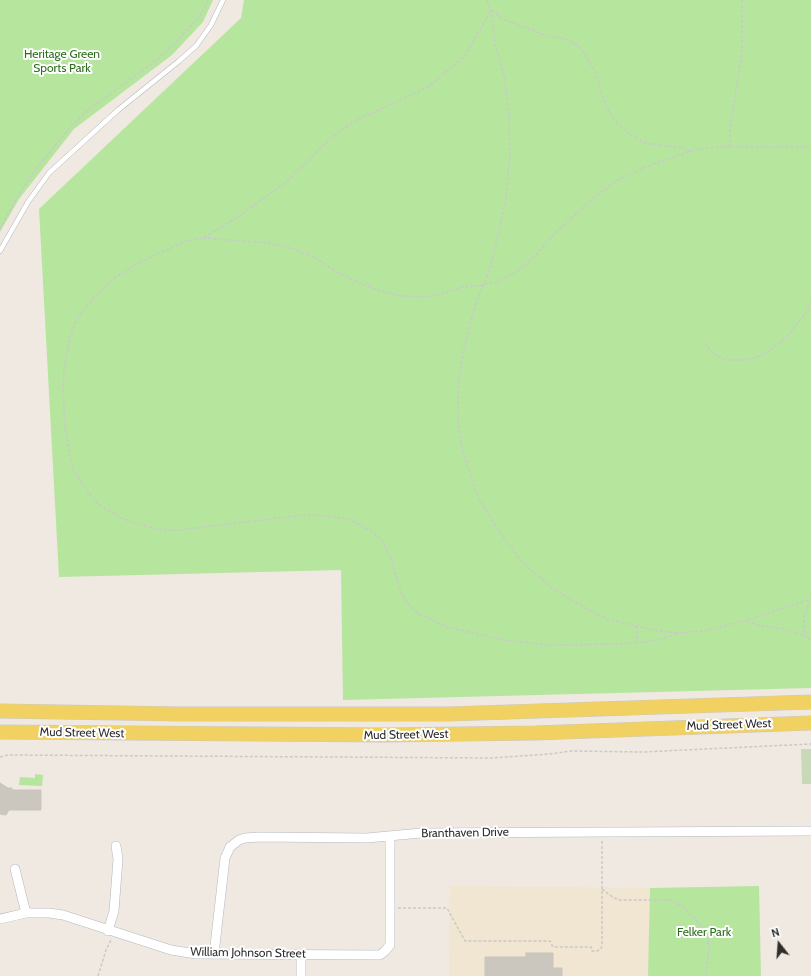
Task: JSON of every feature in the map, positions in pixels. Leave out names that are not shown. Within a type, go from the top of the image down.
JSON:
[{"type":"main road","name":"Mud Street West","points":[[0,711],[180,714],[448,714],[811,702]]},
{"type":"main road","name":"Mud Street West","points":[[0,732],[386,735],[536,733],[811,723]]},
{"type":"street","name":"Branthaven Drive","points":[[214,954],[225,858],[230,847],[239,840],[259,837],[367,838],[421,833],[811,832]]},
{"type":"street","name":"William Johnson Street","points":[[0,919],[26,913],[49,913],[63,915],[111,932],[171,950],[196,954],[380,955],[390,945],[390,836]]},
{"type":"street","points":[[111,932],[118,859],[116,846]]},
{"type":"street","points":[[15,869],[26,913]]},
{"type":"street","points":[[301,954],[301,976]]},
{"type":"lane","points":[[0,251],[28,202],[48,173],[118,110],[174,66],[196,46],[211,25],[223,0]]},
{"type":"path","points":[[0,229],[20,192],[36,169],[73,124],[91,108],[158,59],[200,16],[209,0]]},
{"type":"path","points":[[487,0],[492,10],[496,43],[505,79],[509,117],[510,153],[506,198],[491,266],[476,303],[463,353],[458,388],[458,422],[463,452],[478,497],[497,528],[522,562],[552,588],[606,619],[659,631],[679,633],[703,631],[747,620],[810,600]]},
{"type":"path","points":[[730,147],[730,128],[742,53],[742,0]]},
{"type":"path","points":[[492,10],[503,19],[577,45],[586,56],[596,73],[601,92],[617,123],[628,133],[645,143],[683,148],[690,152]]},
{"type":"path","points":[[203,238],[232,221],[285,183],[331,138],[353,122],[428,87],[441,77],[465,56],[492,10]]},
{"type":"path","points":[[679,633],[658,640],[624,644],[547,645],[503,640],[448,627],[419,614],[410,605],[401,592],[390,556],[381,539],[371,531],[348,519],[304,515],[198,528],[166,530],[144,526],[121,518],[97,502],[80,481],[72,468],[65,425],[63,392],[64,371],[69,340],[77,319],[93,299],[113,279],[138,263],[186,241],[203,238],[270,243],[294,249],[316,258],[336,271],[362,284],[387,293],[422,297],[462,286],[483,285],[496,282],[516,272],[536,256],[552,236],[576,212],[597,195],[618,180],[648,166],[690,152],[717,147],[811,147]]},
{"type":"path","points":[[705,343],[712,353],[725,360],[745,360],[760,356],[771,350],[788,335],[805,314],[811,303]]},
{"type":"path","points":[[805,636],[804,616],[810,600]]},
{"type":"path","points":[[747,620],[758,625],[784,629],[805,636],[811,640]]},
{"type":"path","points":[[636,626],[637,642]]},
{"type":"path","points":[[0,757],[8,755],[492,758],[572,751],[643,752],[811,744]]},
{"type":"path","points":[[391,908],[447,908],[465,941],[550,941],[553,947],[591,947],[592,951],[597,951],[601,949],[602,945],[602,833]]},
{"type":"path","points":[[602,889],[614,898],[620,900],[670,900],[682,906],[694,917],[708,936],[709,942],[706,976]]},
{"type":"path","points":[[98,976],[111,932]]},
{"type":"shaded area","points":[[450,886],[650,888],[648,976],[449,976]]},
{"type":"green space","name":"Heritage Green Sports Park","points":[[0,0],[213,0],[203,22],[172,55],[74,129],[19,199],[0,232]]},
{"type":"green space","points":[[244,0],[811,0],[811,688],[343,700],[341,570],[59,577],[39,209],[241,18]]},
{"type":"green space","points":[[801,749],[811,749],[811,784],[802,784]]},
{"type":"green space","points":[[35,774],[43,775],[42,786],[19,785],[20,777],[35,778]]},
{"type":"green space","name":"Felker Park","points":[[759,886],[761,976],[648,976],[650,888]]},
{"type":"building","points":[[0,783],[8,788],[12,788],[12,790],[41,790],[41,810],[9,810],[6,815],[0,814]]},
{"type":"building","points":[[526,953],[553,953],[553,968],[562,968],[562,976],[485,976],[485,957],[526,957]]}]
